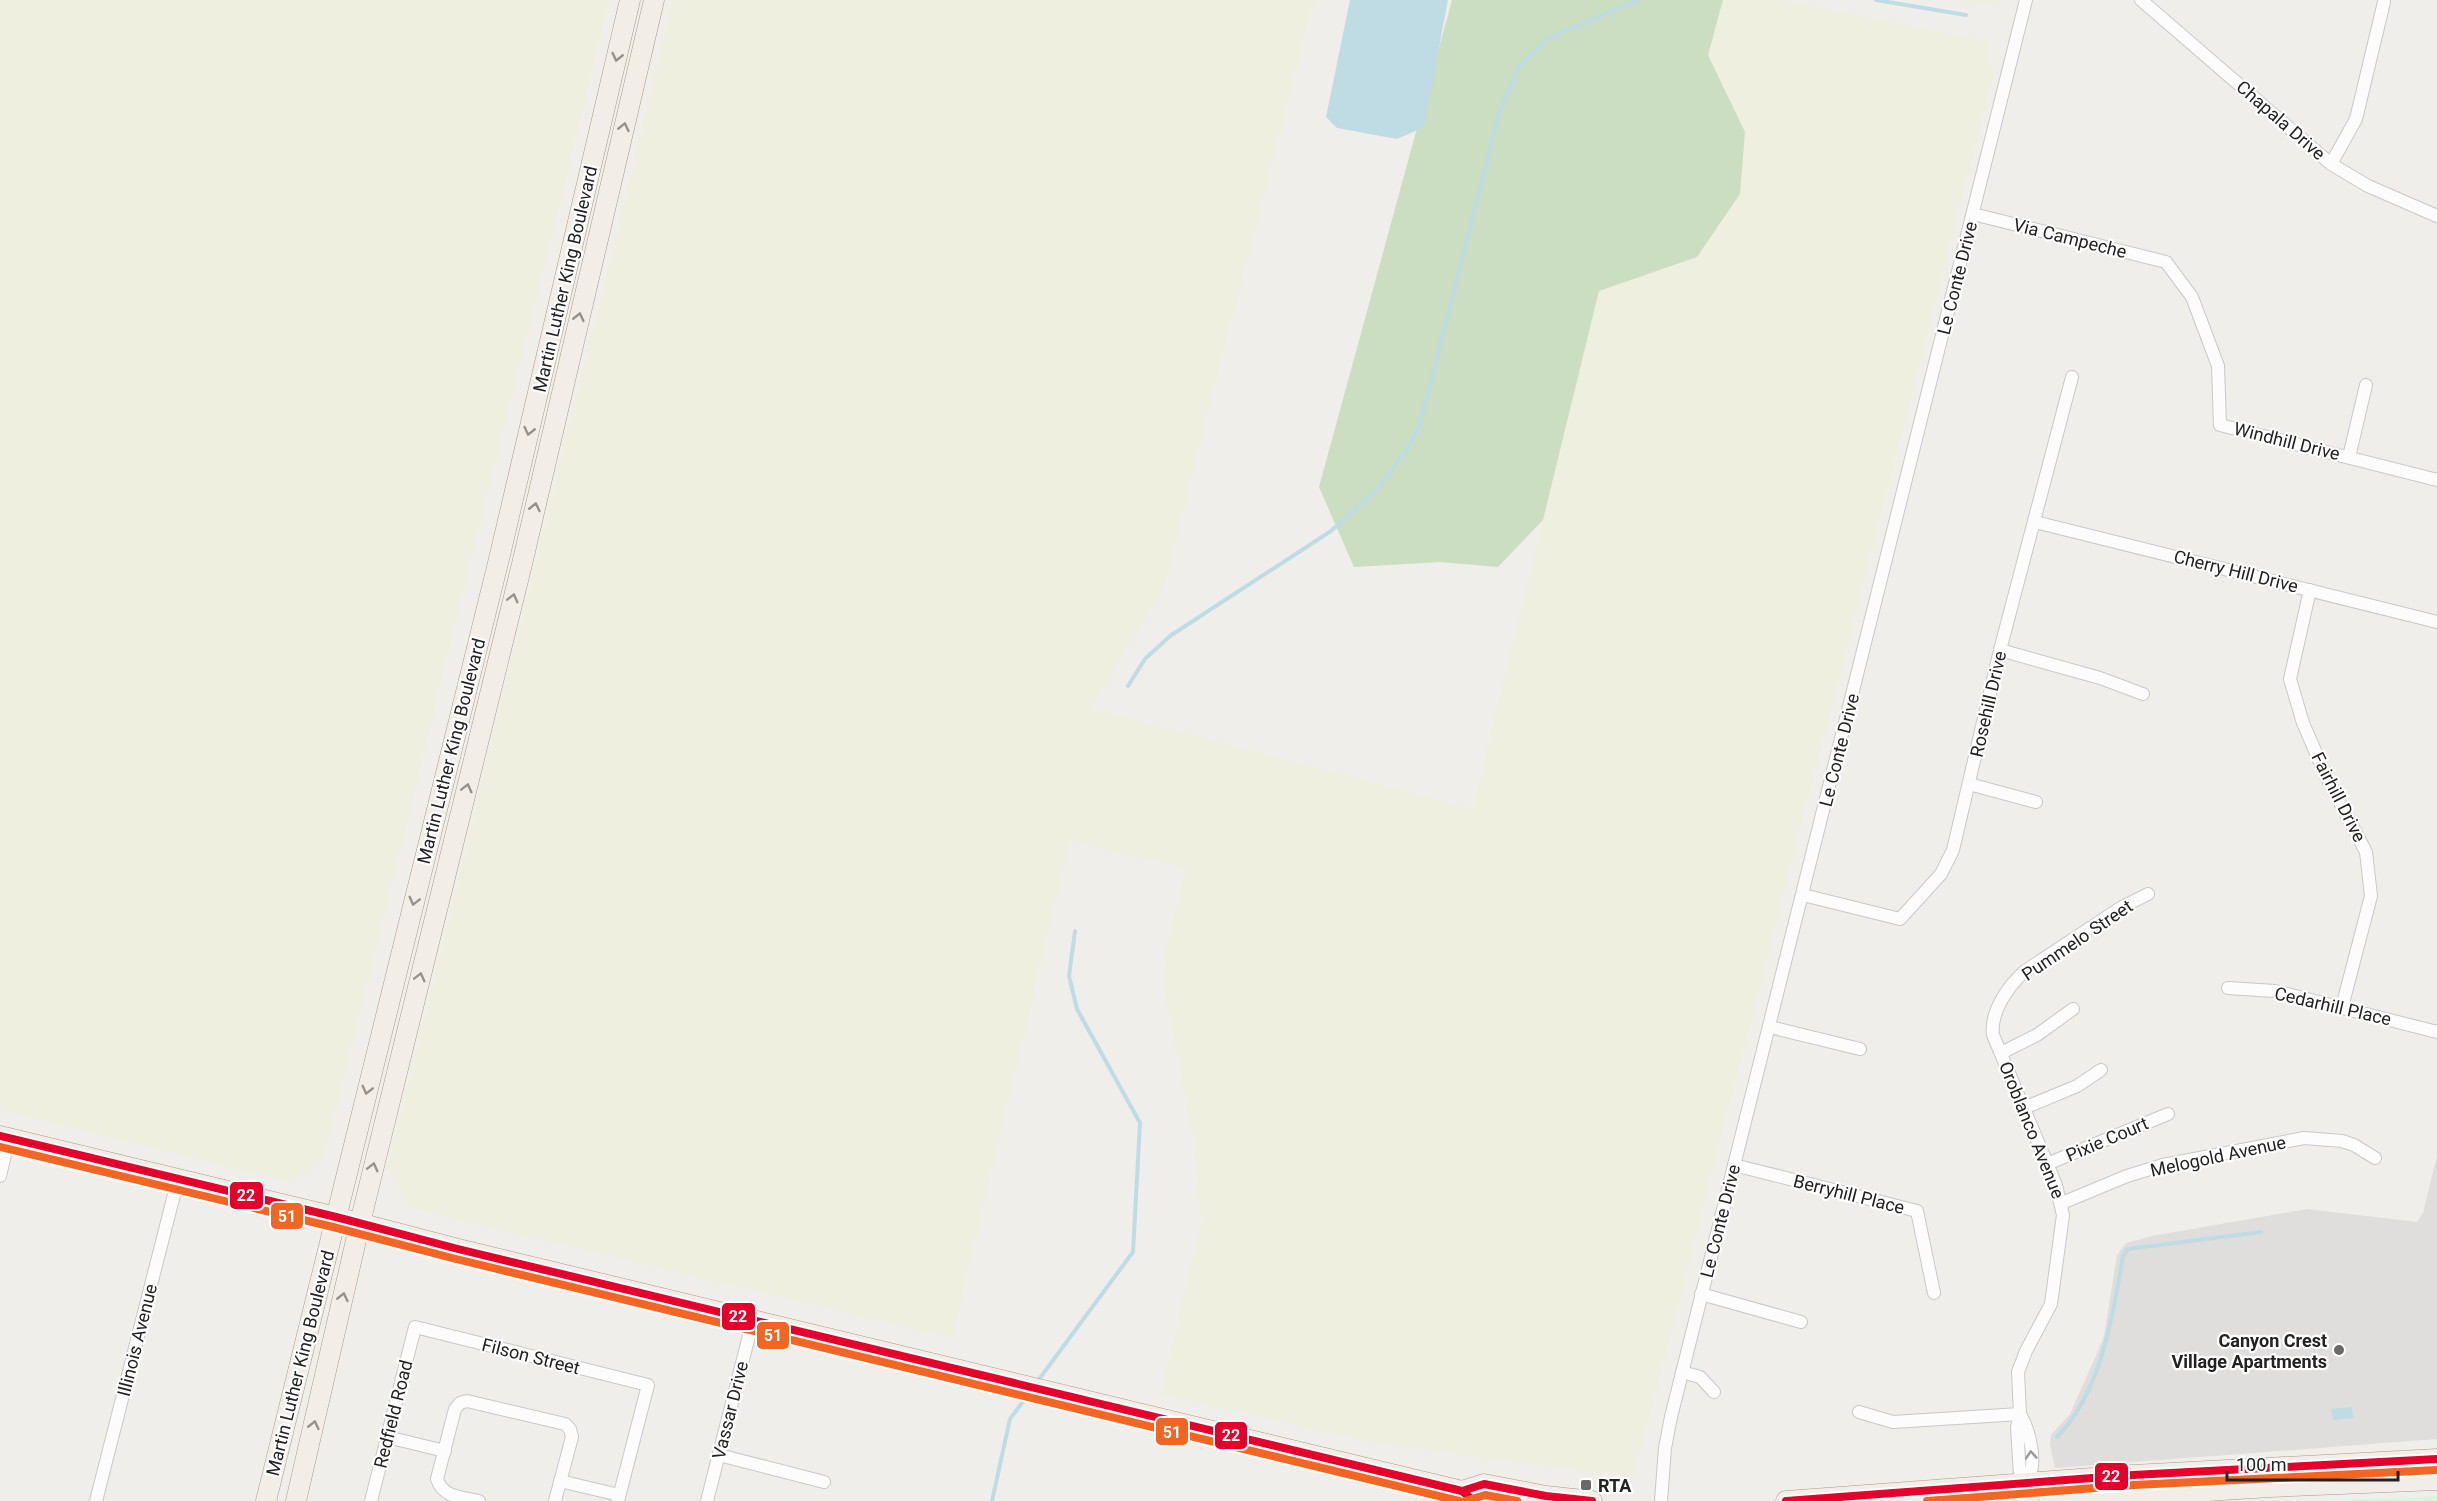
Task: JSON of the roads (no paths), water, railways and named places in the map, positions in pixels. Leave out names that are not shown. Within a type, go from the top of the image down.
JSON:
[{"type":"main road","name":"Martin Luther King Boulevard","points":[[266,1501],[499,559],[630,0]]},
{"type":"main road","name":"Martin Luther King Boulevard","points":[[296,1501],[360,1223],[522,564],[654,0]]},
{"type":"main road","points":[[5,1137],[753,1320],[1465,1498],[1484,1484],[1546,1496],[1592,1501]]},
{"type":"main road","points":[[1786,1501],[2268,1466],[2437,1459]]},
{"type":"main road","points":[[2049,1501],[2270,1487],[2437,1480]]},
{"type":"street","name":"Le Conte Drive","points":[[1661,1501],[1665,1448],[1682,1372],[2026,0]]},
{"type":"street","name":"Chapala Drive","points":[[2141,0],[2331,164],[2368,186],[2437,216]]},
{"type":"street","points":[[2156,11],[2164,0]]},
{"type":"street","points":[[2331,164],[2356,119],[2384,2]]},
{"type":"street","name":"Via Campeche","points":[[1973,214],[2166,262]]},
{"type":"street","name":"Windhill Drive","points":[[2166,262],[2192,297],[2218,366],[2220,425],[2437,480]]},
{"type":"street","name":"Rosehill Drive","points":[[1803,895],[1900,919],[1941,874],[1953,850],[2000,650],[2072,377]]},
{"type":"street","name":"Windhill Drive","points":[[2349,457],[2366,385]]},
{"type":"street","name":"Cherry Hill Drive","points":[[2035,522],[2437,622]]},
{"type":"street","name":"Fairhill Drive","points":[[2310,590],[2290,679],[2303,723],[2326,776],[2367,852],[2371,896],[2342,1007]]},
{"type":"street","points":[[2000,650],[2100,678],[2143,694]]},
{"type":"street","points":[[1969,784],[2036,802]]},
{"type":"street","name":"Pummelo Street","points":[[1992,1020],[2015,982],[2025,971],[2122,908],[2148,894]]},
{"type":"street","name":"Cedarhill Place","points":[[2228,988],[2275,991],[2437,1032]]},
{"type":"street","points":[[2001,1053],[2037,1035],[2073,1009]]},
{"type":"street","name":"Oroblanco Avenue","points":[[1992,1020],[1993,1035],[2047,1164],[2062,1203],[2063,1215],[2050,1304],[2018,1372],[2020,1414],[2028,1426],[2030,1445],[2032,1474],[2027,1482]]},
{"type":"street","points":[[1770,1027],[1860,1049]]},
{"type":"street","points":[[2024,1108],[2077,1086],[2102,1070]]},
{"type":"street","name":"Pixie Court","points":[[2047,1164],[2168,1114]]},
{"type":"street","points":[[0,1176],[5,1137]]},
{"type":"street","name":"Melogold Avenue","points":[[2062,1203],[2127,1176],[2183,1159],[2304,1138],[2354,1144],[2375,1158]]},
{"type":"street","name":"Berryhill Place","points":[[1734,1165],[1917,1211],[1934,1293]]},
{"type":"street","name":"Illinois Avenue","points":[[96,1501],[178,1179]]},
{"type":"street","points":[[1701,1294],[1801,1322]]},
{"type":"street","name":"Vassar Drive","points":[[707,1501],[753,1320]]},
{"type":"street","name":"Filson Street","points":[[415,1327],[648,1384],[619,1498]]},
{"type":"street","name":"Redfield Road","points":[[371,1501],[415,1327]]},
{"type":"street","points":[[1682,1372],[1700,1377],[1713,1392]]},
{"type":"street","points":[[479,1501],[445,1492],[440,1488],[437,1479],[455,1409],[460,1403],[467,1401],[565,1424],[570,1429],[572,1437],[555,1501]]},
{"type":"street","points":[[1859,1412],[1893,1422],[2020,1414]]},
{"type":"street","points":[[387,1437],[444,1451]]},
{"type":"street","points":[[719,1455],[824,1482]]},
{"type":"street","points":[[560,1481],[619,1498]]},
{"type":"water","points":[[1350,0],[1448,0],[1424,127],[1397,139],[1337,128],[1326,117]]},
{"type":"water","points":[[2352,1407],[2353,1418],[2333,1420],[2331,1409]]},
{"type":"waterway","points":[[1128,686],[1145,659],[1170,636],[1331,531],[1377,490],[1408,448],[1420,425],[1499,114],[1519,67],[1547,39],[1638,0]]},
{"type":"waterway","points":[[1876,0],[1966,15]]},
{"type":"waterway","points":[[1037,1382],[1133,1252],[1140,1123],[1077,1009],[1069,976],[1075,931]]},
{"type":"waterway","points":[[2057,1437],[2072,1419],[2095,1376],[2115,1303],[2123,1256],[2128,1249],[2261,1232]]},
{"type":"waterway","points":[[992,1501],[1010,1419],[1029,1393]]},
{"type":"place","name":"Canyon Crest Village Apartments","points":[[2339,1350]]},
{"type":"place","name":"RTA","points":[[1586,1485]]}]
